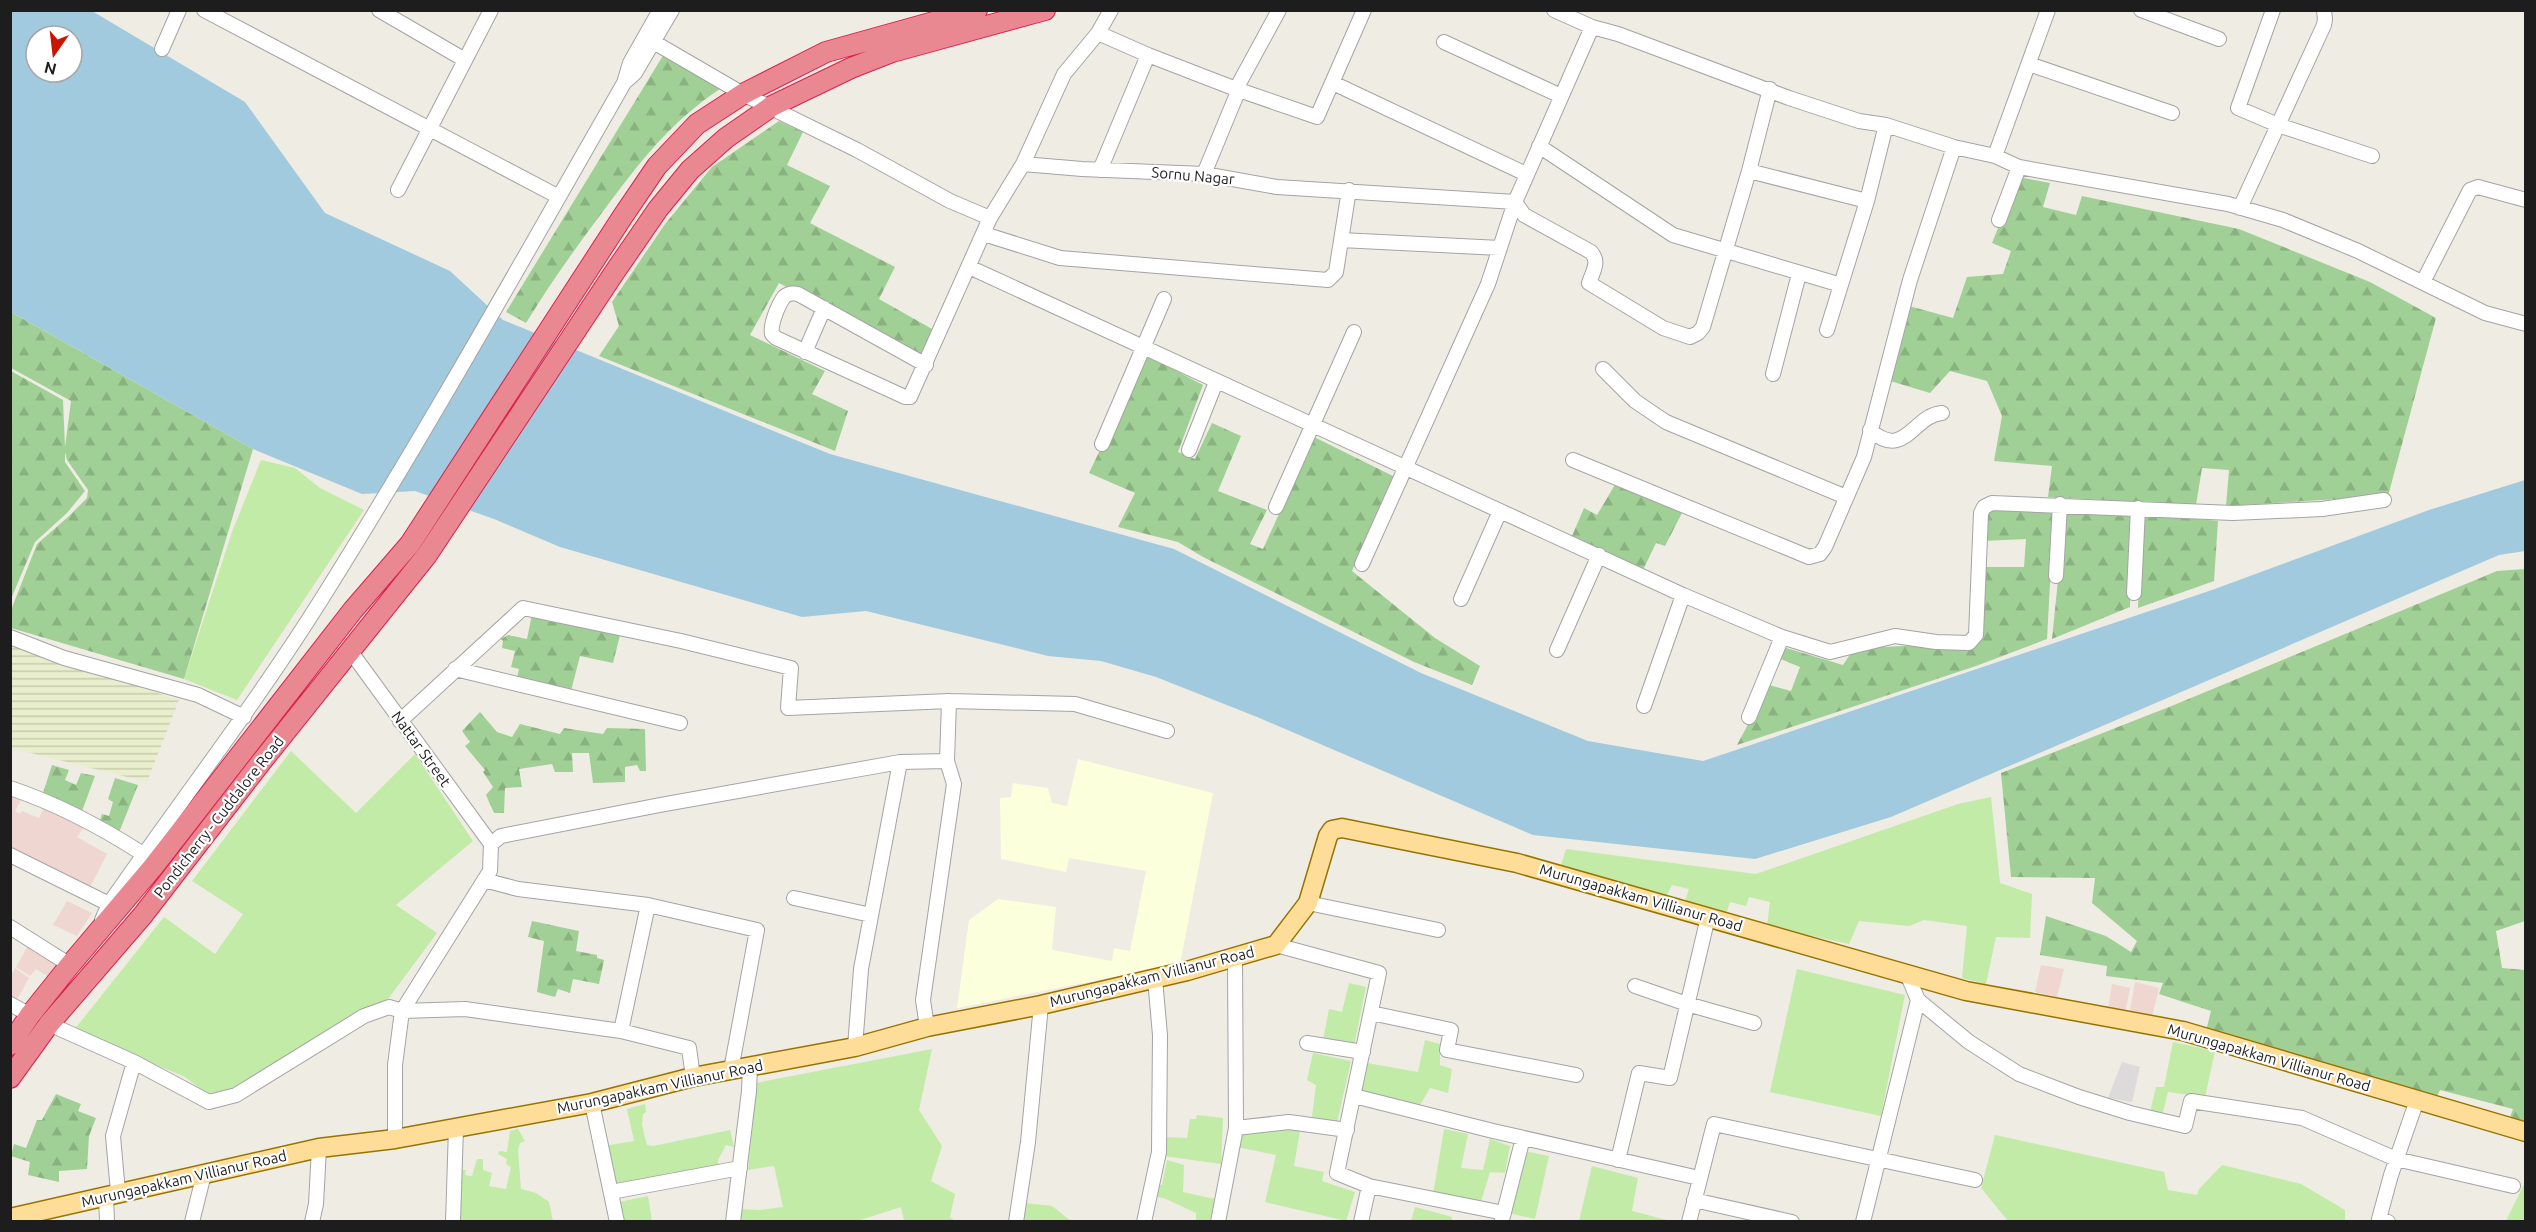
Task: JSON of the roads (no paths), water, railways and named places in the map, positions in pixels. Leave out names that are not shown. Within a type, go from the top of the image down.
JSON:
[{"type":"highway","name":"Pondicherry - Cuddalore Road","points":[[10,1045],[30,1015],[204,803],[353,610],[410,544],[657,166],[697,124],[743,94],[826,52],[977,10]]},
{"type":"highway","name":"Pondicherry - Cuddalore Road","points":[[10,1078],[49,1024],[143,915],[262,761],[428,555],[658,208],[690,170],[726,138],[772,106],[851,68],[892,52],[1045,10]]},
{"type":"main road","name":"Murungapakkam Villianur Road","points":[[10,1218],[319,1148],[395,1139],[592,1103],[693,1077],[855,1047],[927,1027],[1041,1005],[1155,979],[1276,945],[1308,903],[1324,844],[1332,830],[1342,828],[1517,863],[1966,991],[2183,1032],[2526,1132]]},
{"type":"street","points":[[162,49],[179,10]]},
{"type":"street","points":[[204,10],[559,197]]},
{"type":"street","points":[[379,10],[465,60]]},
{"type":"street","points":[[398,190],[491,10]]},
{"type":"street","points":[[98,931],[109,904],[244,717],[320,602],[525,258],[624,83],[635,73],[660,10]]},
{"type":"street","points":[[649,40],[672,10]]},
{"type":"street","points":[[926,365],[798,294],[790,293],[784,297],[771,328],[771,334],[776,338],[905,397],[910,397],[926,365],[990,218],[1023,164],[1064,74],[1098,33],[1111,10]]},
{"type":"street","points":[[1098,33],[1236,89],[1317,117],[1364,10]]},
{"type":"street","points":[[1554,10],[1592,27],[1618,33],[1859,121],[1886,125],[1954,147],[1995,156],[2019,167],[2240,208],[2283,220],[2358,251],[2485,314],[2526,324]]},
{"type":"street","points":[[1995,156],[2048,10]]},
{"type":"street","points":[[2141,10],[2219,39]]},
{"type":"street","points":[[2273,10],[2238,106],[2240,111],[2372,156]]},
{"type":"street","points":[[2240,208],[2324,25],[2324,10]]},
{"type":"street","points":[[1204,174],[1237,94],[1236,89],[1278,11]]},
{"type":"street","points":[[1362,564],[1488,284],[1526,174],[1592,27]]},
{"type":"street","points":[[649,40],[743,94],[772,106],[951,201],[990,218]]},
{"type":"street","points":[[1444,42],[1561,96]]},
{"type":"street","points":[[1100,170],[1148,55]]},
{"type":"street","points":[[2029,64],[2172,112]]},
{"type":"street","points":[[1333,83],[1526,174]]},
{"type":"street","points":[[1515,202],[1524,215],[1591,252],[1596,264],[1589,283],[1663,328],[1690,337],[1703,327],[1749,171],[1770,89]]},
{"type":"street","points":[[1827,330],[1867,201],[1886,125]]},
{"type":"street","points":[[1539,146],[1673,235],[1841,285]]},
{"type":"street","points":[[1573,460],[1809,557],[1820,554],[1825,548],[1864,457],[1910,280],[1954,147]]},
{"type":"street","name":"Sornu Nagar","points":[[1023,164],[1204,174],[1277,187],[1515,202]]},
{"type":"street","points":[[1999,220],[2019,167]]},
{"type":"street","points":[[1749,171],[1867,201]]},
{"type":"street","points":[[2423,282],[2470,190],[2478,187],[2526,200]]},
{"type":"street","points":[[984,234],[1060,258],[1331,279],[1335,275],[1349,190]]},
{"type":"street","points":[[1341,240],[1500,248]]},
{"type":"street","points":[[969,267],[1216,382],[1313,424],[1406,470],[1599,555],[1683,595],[1782,637],[1830,652],[1895,636],[1936,642],[1969,643],[1976,635],[1981,513],[1984,507],[1992,503],[2060,504],[2233,513],[2322,509],[2384,500]]},
{"type":"street","points":[[1773,374],[1799,274]]},
{"type":"street","points":[[1102,444],[1164,299]]},
{"type":"street","points":[[805,352],[824,308]]},
{"type":"street","points":[[1276,507],[1354,332]]},
{"type":"street","points":[[1603,369],[1635,401],[1666,422],[1846,497]]},
{"type":"street","points":[[1189,450],[1216,382]]},
{"type":"street","points":[[1870,430],[1883,440],[1898,440],[1916,430],[1934,414],[1942,413]]},
{"type":"street","points":[[2056,576],[2060,504]]},
{"type":"street","points":[[2134,593],[2138,508]]},
{"type":"street","points":[[1461,599],[1500,511]]},
{"type":"street","points":[[1557,650],[1599,555]]},
{"type":"street","points":[[1644,706],[1683,595]]},
{"type":"street","points":[[400,721],[523,608],[681,641],[790,668],[788,708],[949,701],[1075,704],[1167,731]]},
{"type":"street","points":[[10,637],[64,658],[198,695],[244,717]]},
{"type":"street","points":[[1749,717],[1782,637]]},
{"type":"street","name":"Nattar Street","points":[[351,652],[491,844]]},
{"type":"street","points":[[455,669],[680,723]]},
{"type":"street","points":[[927,1027],[923,1000],[954,784],[947,761],[949,701]]},
{"type":"street","points":[[395,1139],[395,1065],[402,1011],[490,871],[491,844],[501,836],[900,762],[947,761]]},
{"type":"street","points":[[855,1047],[861,969],[900,762]]},
{"type":"street","points":[[10,788],[42,799],[103,828],[143,854]]},
{"type":"street","points":[[10,855],[109,904]]},
{"type":"street","points":[[484,880],[518,889],[648,905],[757,930],[731,1070]]},
{"type":"street","points":[[794,898],[871,915]]},
{"type":"street","points":[[1308,903],[1438,930]]},
{"type":"street","points":[[621,1031],[648,905]]},
{"type":"street","points":[[1618,1160],[1639,1073],[1670,1078],[1708,917]]},
{"type":"street","points":[[10,927],[70,965]]},
{"type":"street","points":[[1276,945],[1380,972],[1337,1173],[1369,1186],[1503,1217],[1523,1138]]},
{"type":"street","points":[[1218,1221],[1236,1128],[1235,957]]},
{"type":"street","points":[[1907,974],[1918,1000],[1969,1042],[2019,1074],[2079,1097],[2130,1113],[2185,1126],[2191,1101],[2302,1118],[2396,1159],[2513,1186]]},
{"type":"street","points":[[1144,1221],[1159,1152],[1160,1035],[1155,979]]},
{"type":"street","points":[[1635,986],[1754,1023]]},
{"type":"street","points":[[1863,1221],[1918,1000]]},
{"type":"street","points":[[10,1004],[30,1015]]},
{"type":"street","points":[[1016,1221],[1028,1142],[1041,1005]]},
{"type":"street","points":[[49,1024],[134,1062],[209,1102],[236,1095],[364,1016],[389,1007],[402,1011],[465,1009],[621,1031],[689,1048],[693,1077]]},
{"type":"street","points":[[1371,1013],[1451,1030],[1447,1050],[1576,1075]]},
{"type":"street","points":[[1307,1043],[1363,1052]]},
{"type":"street","points":[[107,1221],[112,1194],[113,1136],[134,1062]]},
{"type":"street","points":[[733,1221],[750,1067]]},
{"type":"street","points":[[1354,1096],[1699,1178]]},
{"type":"street","points":[[2388,1221],[2379,1219],[2396,1159],[2417,1100]]},
{"type":"street","points":[[592,1103],[617,1221]]},
{"type":"street","points":[[1236,1128],[1289,1122],[1347,1130]]},
{"type":"street","points":[[1689,1221],[1714,1124],[1976,1180]]},
{"type":"street","points":[[453,1221],[456,1128]]},
{"type":"street","points":[[312,1221],[316,1204],[319,1148]]},
{"type":"street","points":[[611,1192],[740,1168]]},
{"type":"street","points":[[192,1221],[204,1174]]},
{"type":"street","points":[[1361,1221],[1369,1186]]},
{"type":"street","points":[[1694,1200],[1792,1221]]},
{"type":"water","points":[[11,11],[92,11],[245,102],[325,213],[450,271],[503,320],[830,454],[1174,549],[1421,673],[1588,741],[1703,761],[2212,590],[2429,510],[2525,480],[2525,551],[2499,555],[1891,817],[1755,859],[1533,835],[1257,717],[1156,677],[1101,661],[1048,656],[866,611],[802,617],[560,547],[494,519],[415,491],[362,494],[253,449],[11,312]]}]
